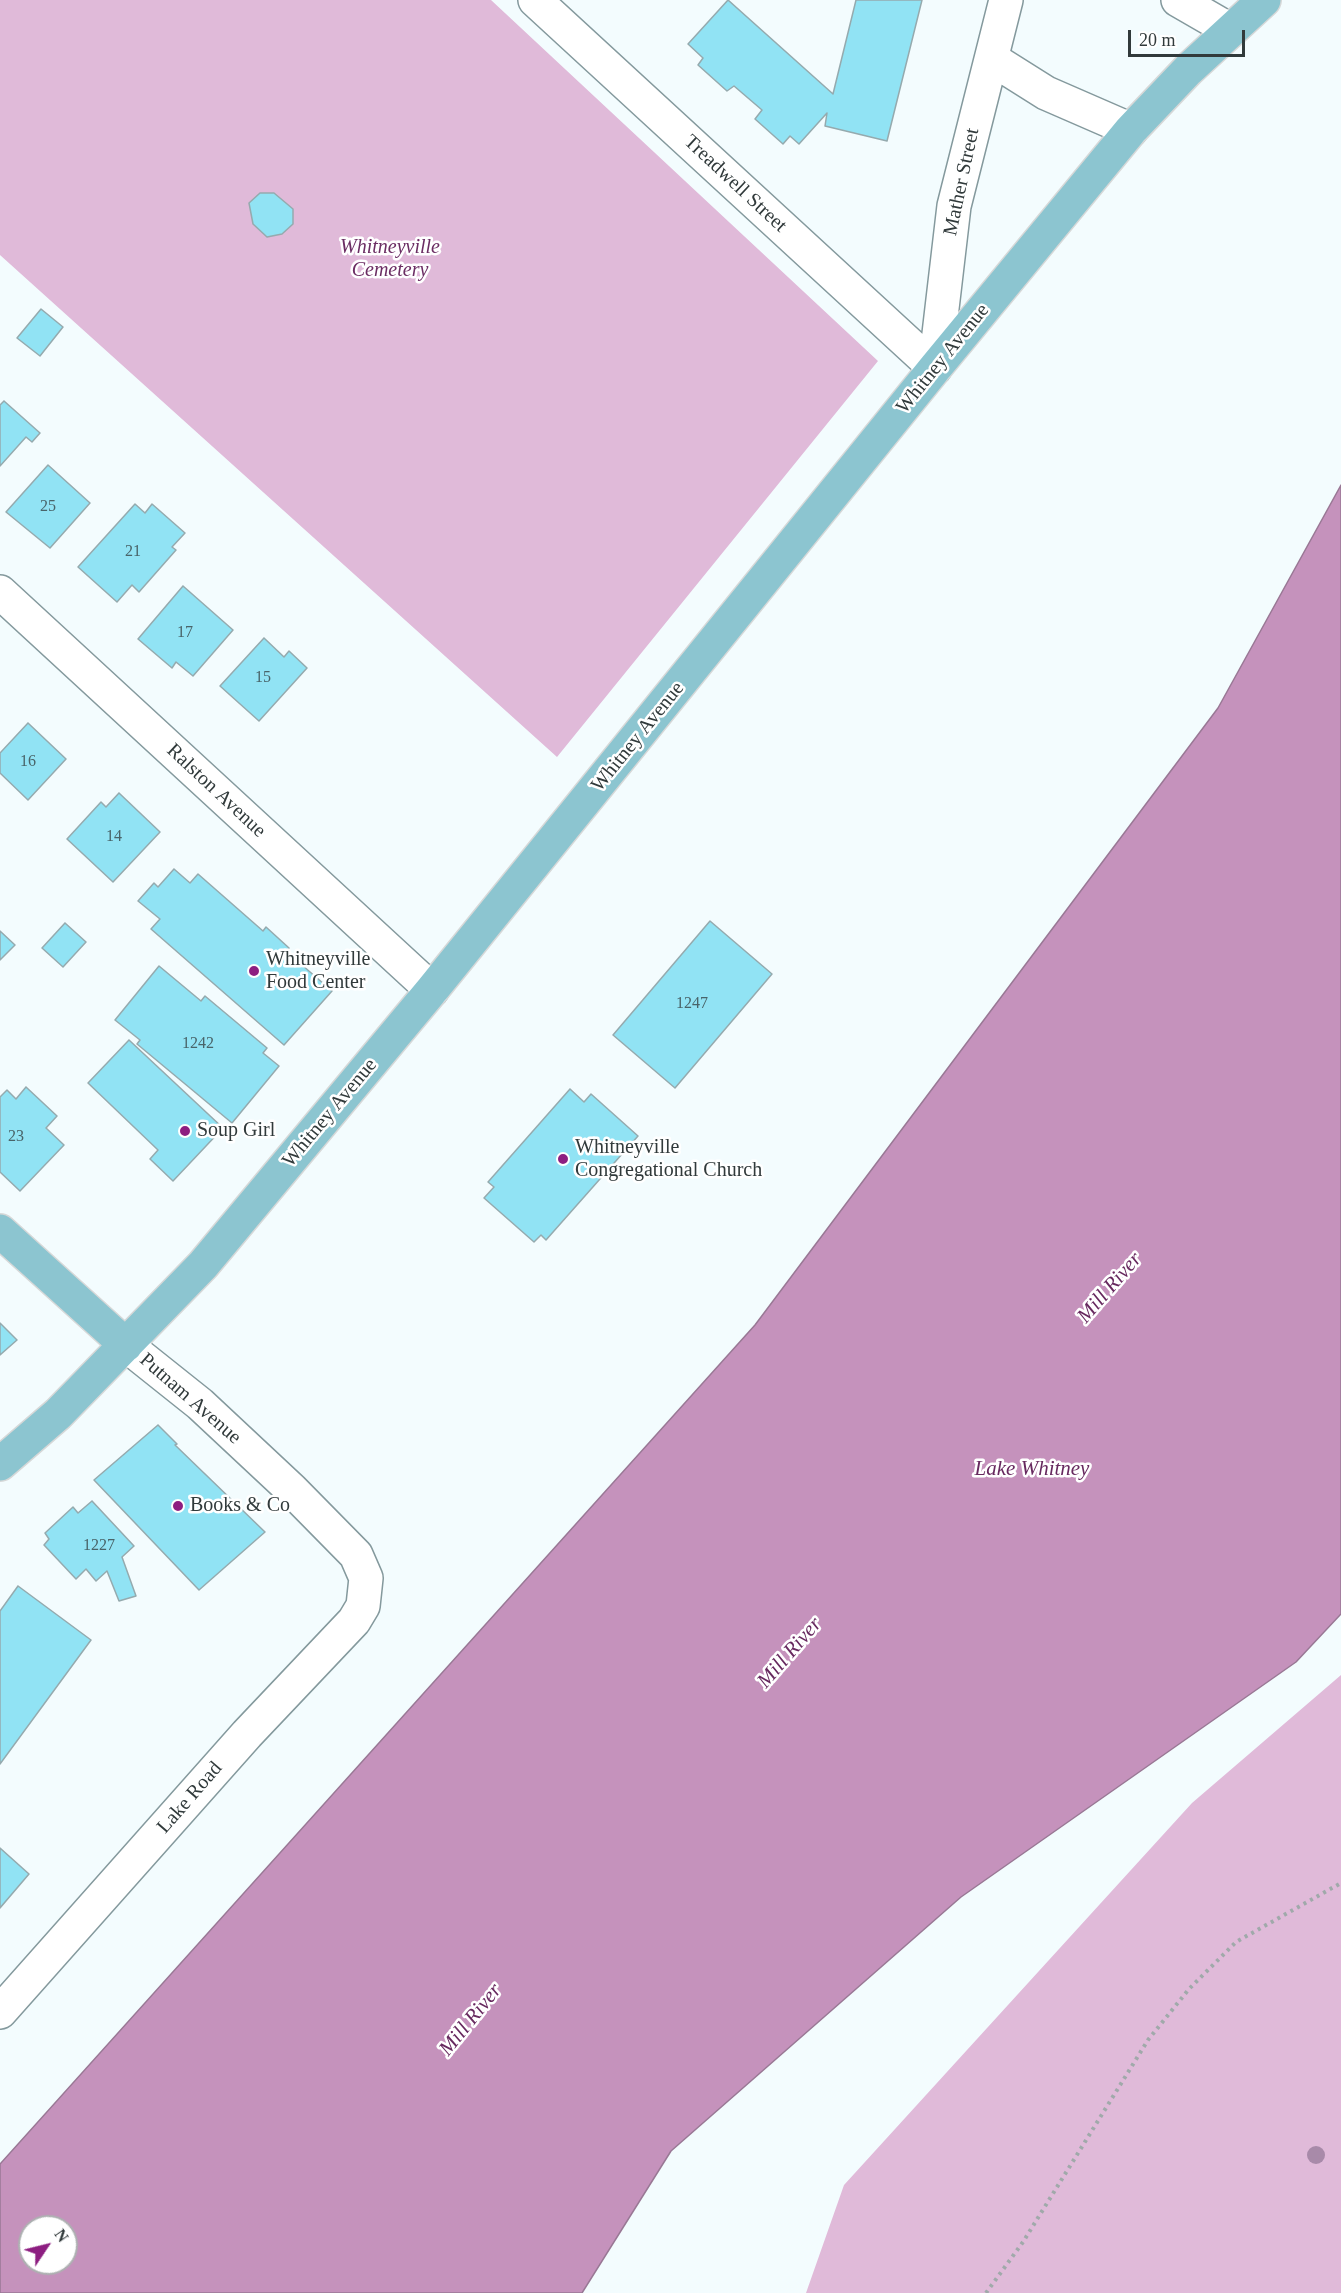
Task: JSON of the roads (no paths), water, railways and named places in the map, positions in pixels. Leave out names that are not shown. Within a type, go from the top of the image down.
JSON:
[{"type":"main road","name":"Whitney Avenue","points":[[0,1464],[58,1414],[203,1265],[432,990],[935,368],[1131,130],[1230,30],[1264,0]]},
{"type":"main road","name":"Putnam Avenue","points":[[0,1231],[126,1345]]},
{"type":"street","name":"Treadwell Street","points":[[535,0],[935,368]]},
{"type":"street","name":"Mather Street","points":[[935,368],[954,206],[1006,0]]},
{"type":"street","points":[[1178,0],[1230,30]]},
{"type":"street","points":[[992,59],[1046,93],[1131,130]]},
{"type":"street","name":"Ralston Avenue","points":[[0,592],[432,990]]},
{"type":"street","name":"Putnam Avenue","points":[[126,1345],[200,1404],[292,1490],[356,1555],[366,1578]]},
{"type":"street","name":"Lake Road","points":[[0,2012],[247,1734],[354,1621],[363,1606],[366,1578]]},
{"type":"water","name":"Lake Whitney","points":[[1341,485],[1341,1614],[1296,1662],[961,1897],[671,2151],[582,2293],[0,2293],[0,2164],[755,1325],[1218,708]]},
{"type":"place","name":"Whitneyville Food Center","points":[[254,971]]},
{"type":"place","name":"Soup Girl","points":[[185,1131]]},
{"type":"place","name":"Whitneyville Congregational Church","points":[[563,1159]]},
{"type":"place","name":"Books & Co","points":[[178,1506]]},
{"type":"park label","name":"Whitneyville Cemetery","points":[[390,260]]},
{"type":"water label","name":"Mill River","points":[[1110,1288]]},
{"type":"water label","name":"Mill River","points":[[790,1653]]},
{"type":"water label","name":"Mill River","points":[[471,2020]]}]
